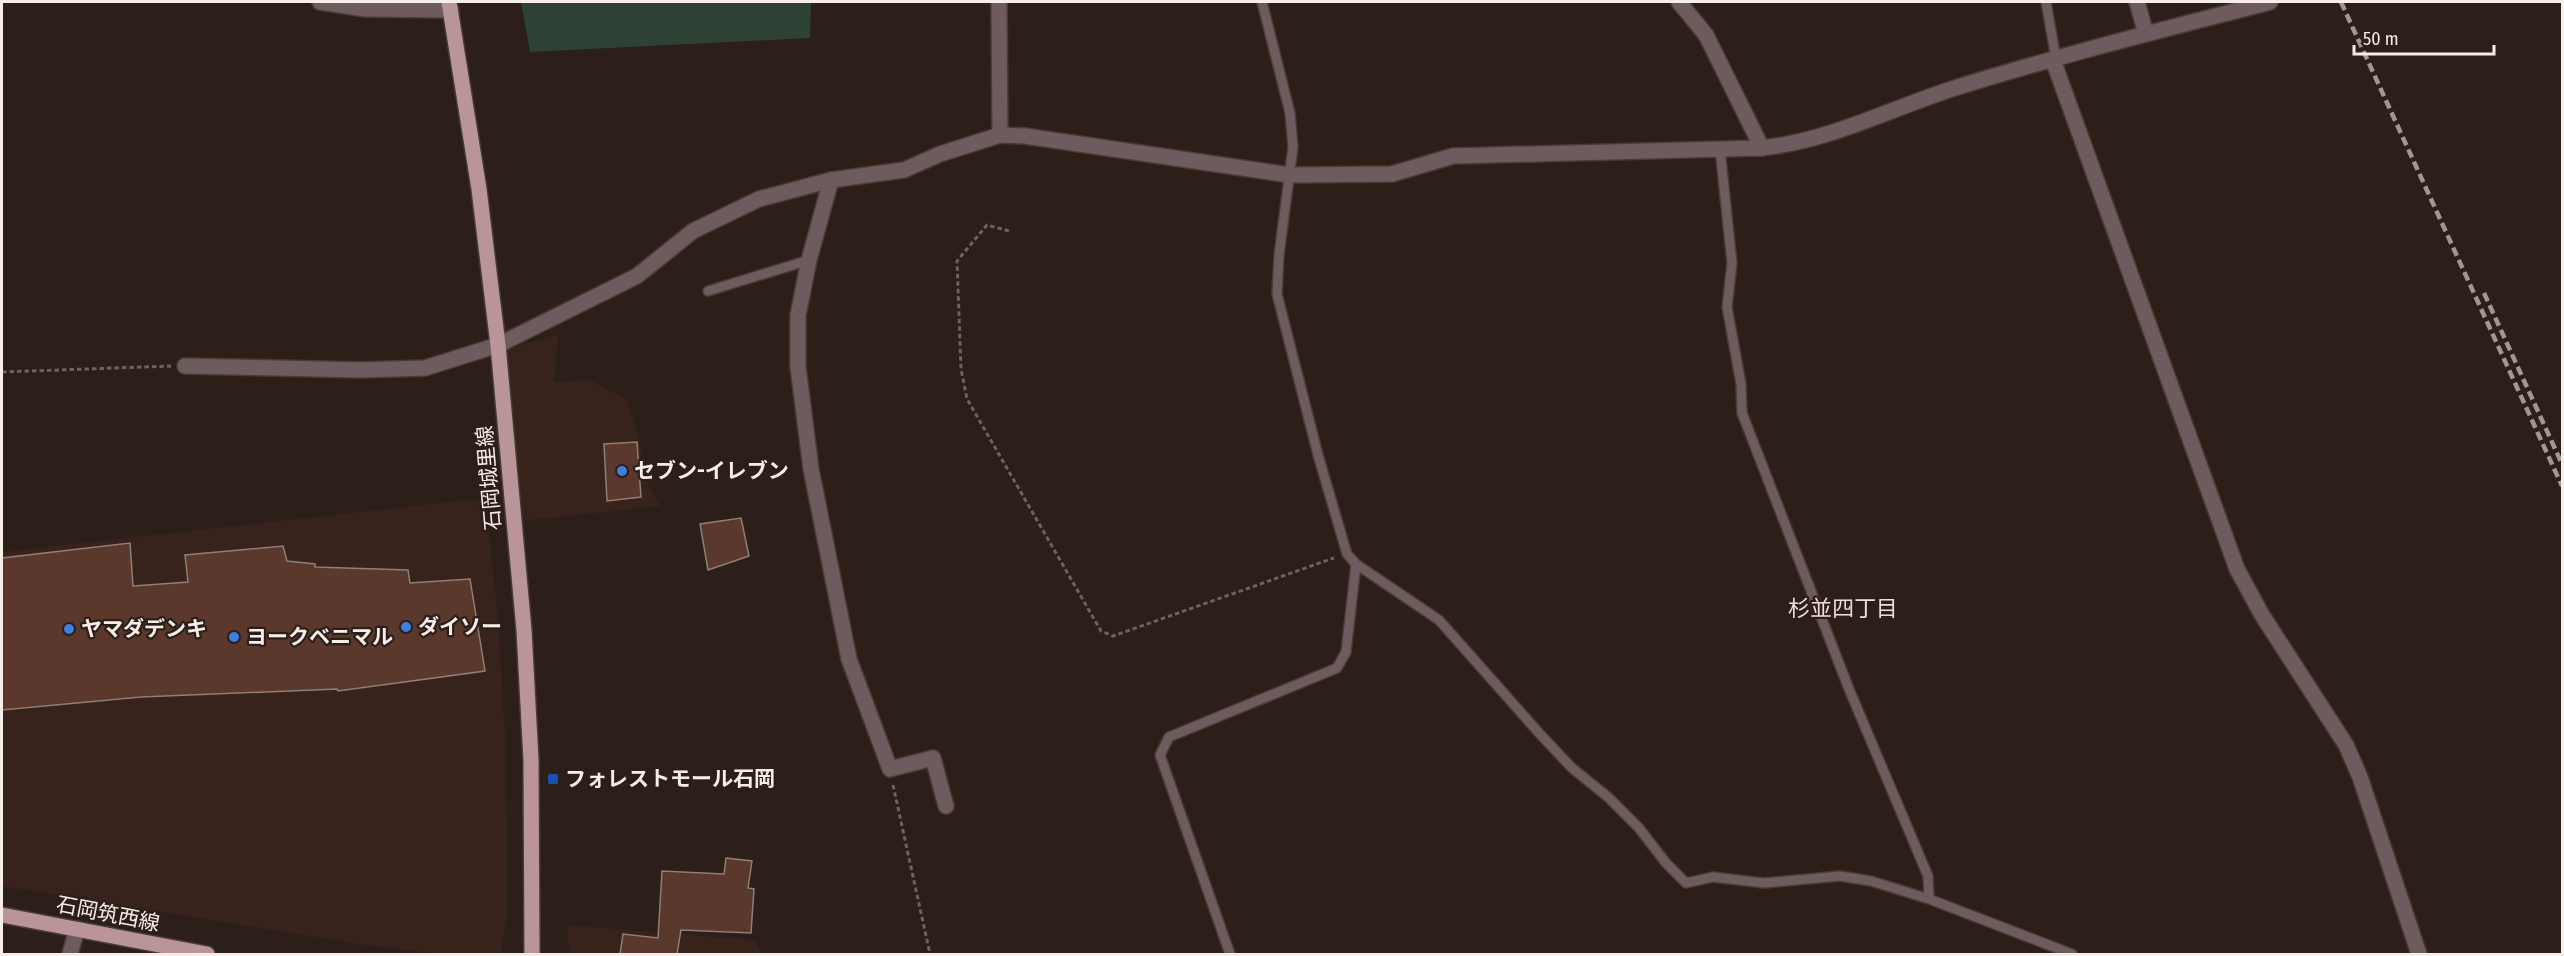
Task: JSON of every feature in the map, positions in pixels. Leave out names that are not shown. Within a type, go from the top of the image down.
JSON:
[{"type":"main road","name":"石岡城里線","points":[[450,6],[479,189],[498,345],[524,630],[531,760],[532,954]]},
{"type":"main road","name":"石岡筑西線","points":[[2,915],[207,954]]},
{"type":"street","points":[[320,2],[366,9],[450,6]]},
{"type":"street","points":[[999,2],[1000,135]]},
{"type":"street","points":[[1679,2],[1706,35],[1762,148]]},
{"type":"street","points":[[2137,2],[2146,34]]},
{"type":"street","points":[[185,366],[425,368],[498,345],[637,276],[693,231],[759,199],[831,180],[904,170],[940,154],[1000,135],[1025,136],[1290,175],[1392,174],[1453,156],[1762,148],[1796,144],[1833,133],[1956,88],[2054,59],[2270,2]]},
{"type":"street","points":[[2054,59],[2237,568],[2262,615],[2346,745],[2360,777],[2419,954]]},
{"type":"street","points":[[831,180],[809,260],[798,315],[798,357],[811,469],[849,658],[890,769],[933,758],[946,806]]},
{"type":"street","points":[[70,954],[77,929]]},
{"type":"lane","points":[[1262,2],[1290,113],[1293,147],[1279,255],[1277,294],[1318,455],[1347,554],[1356,564],[1439,620],[1539,734],[1572,768],[1608,797],[1639,828],[1666,863],[1686,883],[1713,877],[1764,883],[1840,876],[1870,880],[1929,899],[2072,954]]},
{"type":"lane","points":[[2046,2],[2054,59]]},
{"type":"lane","points":[[1720,149],[1732,263],[1727,308],[1741,384],[1742,413],[1850,689],[1928,876],[1929,899]]},
{"type":"lane","points":[[708,291],[809,260]]},
{"type":"lane","points":[[1230,954],[1160,755],[1169,737],[1337,668],[1346,652],[1356,564]]},
{"type":"path","points":[[1009,231],[987,225],[957,261],[961,369],[967,399],[1101,631],[1113,636],[1347,554]]},
{"type":"path","points":[[2,372],[185,366]]},
{"type":"path","points":[[890,769],[930,954]]},
{"type":"shaded area","points":[[558,334],[554,382],[590,380],[627,400],[640,438],[642,472],[660,506],[521,521],[505,350]]},
{"type":"shaded area","name":"フォレストモール石岡","points":[[485,498],[497,609],[506,751],[507,919],[500,954],[443,954],[371,946],[2,886],[2,552]]},
{"type":"shaded area","points":[[567,925],[755,940],[762,954],[569,954]]},
{"type":"green space","points":[[521,2],[811,2],[810,38],[530,52]]},
{"type":"building","name":"セブン-イレブン","points":[[637,442],[641,497],[607,501],[604,444]]},
{"type":"building","points":[[741,518],[749,556],[708,570],[700,524]]},
{"type":"building","points":[[130,543],[133,586],[188,582],[185,555],[283,546],[287,561],[315,564],[315,567],[408,570],[410,583],[470,579],[485,671],[338,691],[337,689],[141,697],[2,710],[2,558]]},
{"type":"building","points":[[726,858],[752,861],[748,888],[754,889],[751,933],[681,930],[677,954],[620,954],[623,934],[658,938],[662,871],[724,874]]},
{"type":"railway","points":[[2341,2],[2562,486]]},
{"type":"railway","points":[[2484,293],[2562,464]]},
{"type":"place","name":"セブン-イレブン","points":[[622,471]]},
{"type":"place","name":"ダイソー","points":[[406,627]]},
{"type":"place","name":"ヤマダデンキ","points":[[69,629]]},
{"type":"place","name":"ヨークベニマル","points":[[234,637]]},
{"type":"place","name":"フォレストモール石岡","points":[[553,779]]},
{"type":"district","name":"杉並四丁目","points":[[1843,608]]}]
